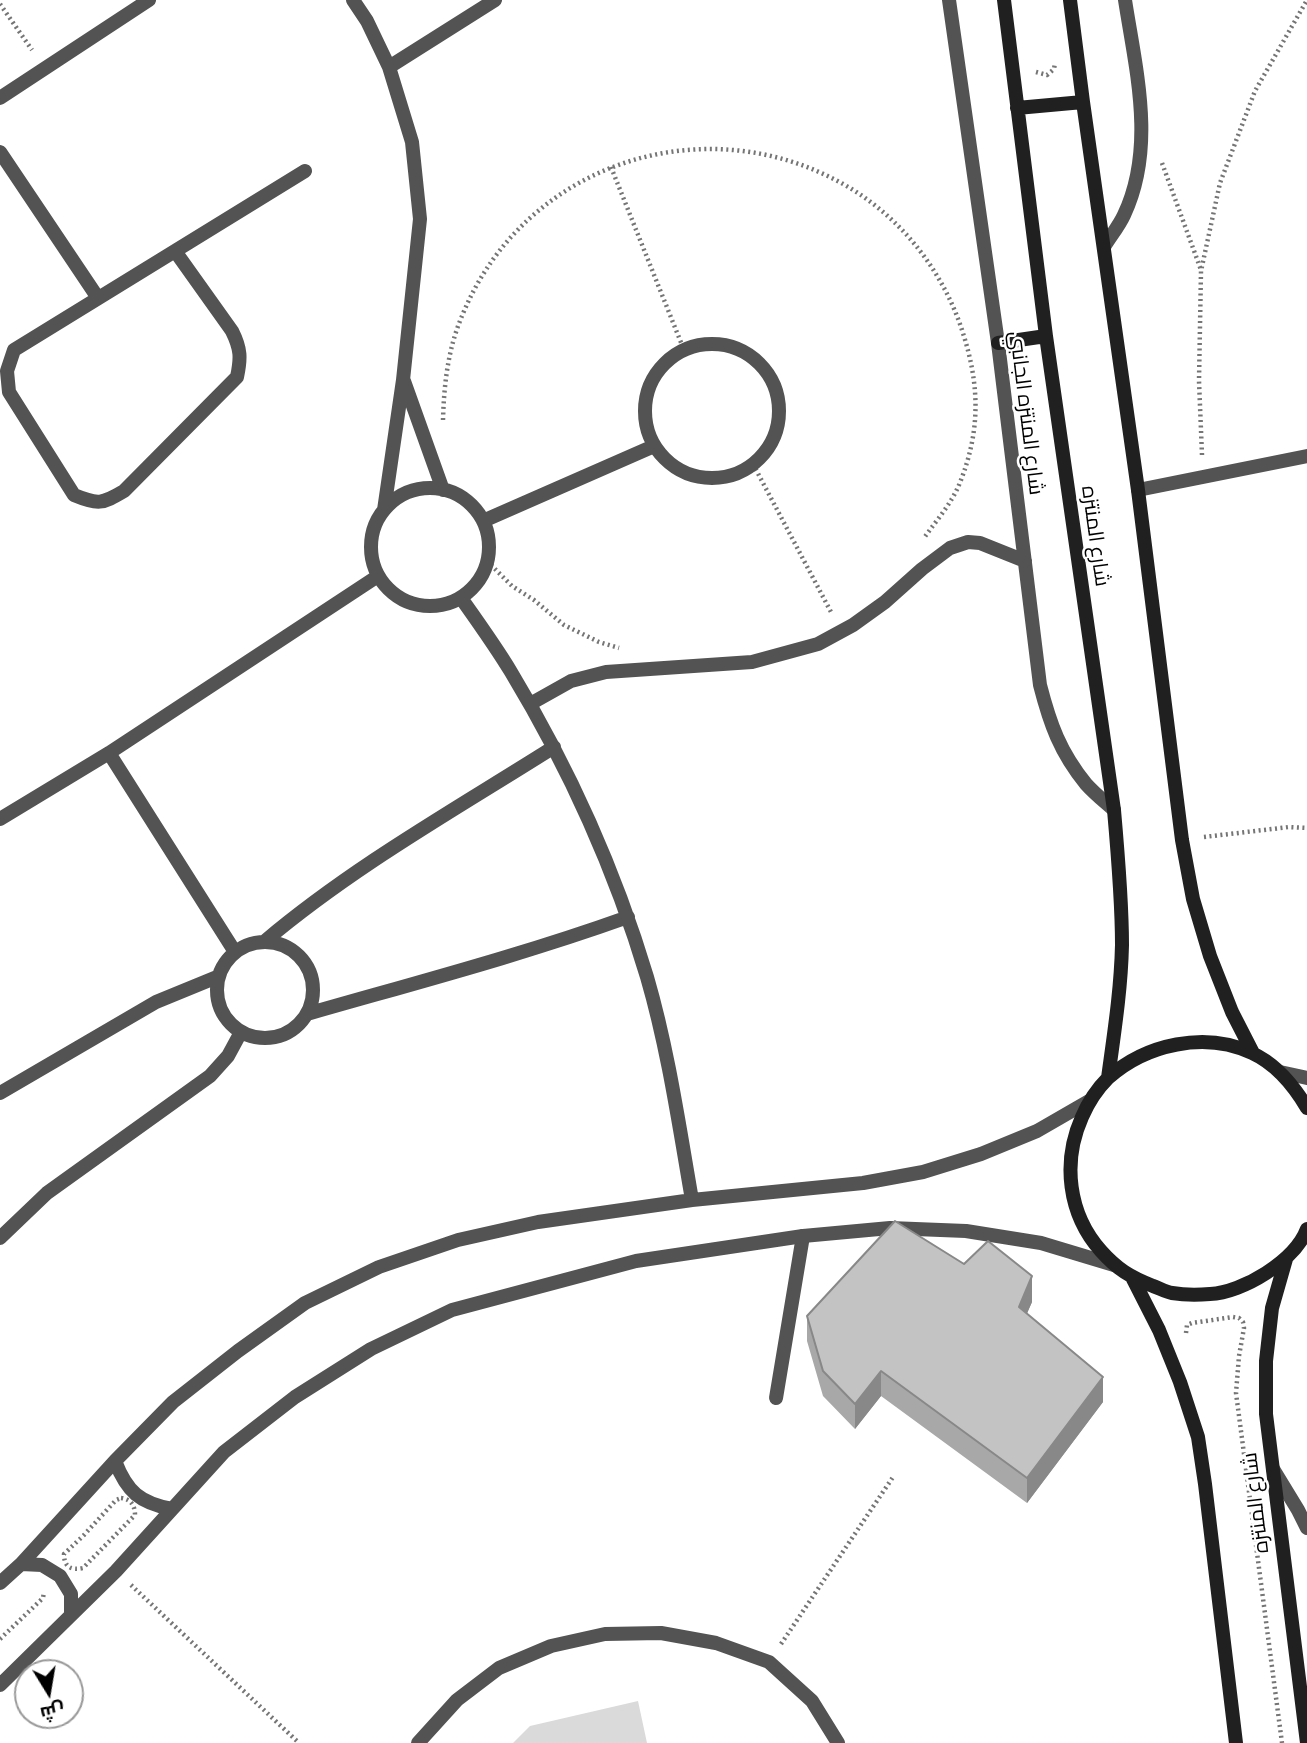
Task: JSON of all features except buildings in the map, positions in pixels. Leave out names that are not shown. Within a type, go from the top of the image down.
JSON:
[{"type":"street","points":[[0,98],[149,0]]},
{"type":"street","points":[[353,0],[367,21],[389,67],[412,142],[420,219],[403,380],[384,510]]},
{"type":"street","points":[[389,67],[495,0]]},
{"type":"street","name":"شارع المنتزه الجانبي","points":[[949,0],[998,343],[1040,685],[1050,721],[1065,755],[1087,785],[1114,810]]},
{"type":"street","name":"شارع المنتزه","points":[[1004,0],[1046,336],[1114,810],[1122,945],[1108,1079]]},
{"type":"street","points":[[1070,0],[1138,490],[1182,840],[1193,899],[1210,956],[1232,1012],[1253,1053]]},
{"type":"street","points":[[1104,247],[1124,216],[1136,182],[1142,146],[1142,105],[1125,0]]},
{"type":"street","points":[[1017,108],[1083,102]]},
{"type":"street","points":[[0,152],[98,298]]},
{"type":"street","points":[[175,251],[232,331],[239,346],[237,377],[124,491],[108,500],[91,502],[74,495],[9,392],[7,371],[14,350],[305,171]]},
{"type":"street","points":[[998,343],[1046,336]]},
{"type":"street","points":[[711,343],[739,349],[762,365],[776,388],[780,416],[772,443],[753,464],[728,477],[700,477],[674,466],[654,446],[645,419],[647,391],[661,367],[684,350],[711,343]]},
{"type":"street","points":[[403,380],[443,490]]},
{"type":"street","points":[[483,521],[654,446]]},
{"type":"street","points":[[1138,490],[1307,456]]},
{"type":"street","points":[[421,489],[443,490],[455,494],[471,505],[483,521],[488,534],[487,561],[478,581],[461,598],[440,605],[415,604],[394,594],[378,576],[372,559],[371,542],[375,524],[384,510],[401,496],[421,489]]},
{"type":"street","points":[[530,704],[571,681],[606,672],[752,662],[818,644],[864,618],[950,548],[968,542],[980,543],[1025,561]]},
{"type":"street","points":[[0,819],[109,753],[378,576]]},
{"type":"street","points":[[461,598],[510,671],[554,747],[594,831],[628,917],[663,1041],[692,1200]]},
{"type":"street","points":[[265,941],[366,865],[554,747]]},
{"type":"street","points":[[109,753],[234,952]]},
{"type":"street","points":[[307,1014],[504,959],[628,917]]},
{"type":"street","points":[[265,941],[282,944],[296,953],[307,965],[313,981],[313,998],[307,1014],[298,1026],[285,1034],[270,1038],[241,1032],[228,1022],[220,1009],[216,993],[217,977],[234,952],[249,944],[265,941]]},
{"type":"street","points":[[0,1093],[156,1002],[217,977]]},
{"type":"street","points":[[0,1237],[47,1193],[210,1076],[228,1056],[241,1032]]},
{"type":"street","points":[[1306,1233],[1286,1259],[1252,1283],[1213,1294],[1172,1293],[1133,1279],[1114,1265],[1090,1238],[1075,1206],[1069,1170],[1074,1134],[1089,1101],[1108,1079],[1155,1049],[1188,1043],[1212,1043],[1253,1053],[1280,1072],[1307,1108]]},
{"type":"street","points":[[1280,1072],[1307,1078]]},
{"type":"street","points":[[0,1583],[173,1402],[305,1303],[379,1267],[458,1240],[538,1222],[692,1200],[863,1183],[923,1172],[981,1154],[1037,1131],[1089,1101]]},
{"type":"street","points":[[0,1685],[116,1571],[224,1452],[295,1397],[371,1349],[452,1310],[636,1261],[803,1236],[890,1228],[966,1231],[1041,1243],[1114,1265]]},
{"type":"street","points":[[776,1398],[803,1236]]},
{"type":"street","name":"شارع المنتزه","points":[[1286,1259],[1272,1308],[1266,1361],[1266,1414],[1307,1743]]},
{"type":"street","points":[[1133,1279],[1159,1330],[1198,1437],[1236,1743]]},
{"type":"street","points":[[115,1461],[122,1480],[135,1495],[152,1505],[172,1509]]},
{"type":"street","points":[[1271,1466],[1307,1528]]},
{"type":"street","points":[[21,1564],[42,1565],[60,1576],[71,1594],[71,1615]]},
{"type":"street","points":[[418,1743],[457,1700],[499,1668],[551,1646],[605,1634],[661,1633],[716,1643],[769,1662],[812,1701],[838,1743]]},
{"type":"path","points":[[1203,477],[1199,381],[1201,271],[1220,183],[1255,91],[1307,0]]},
{"type":"path","points":[[0,4],[45,68]]},
{"type":"path","points":[[1032,66],[1037,74],[1047,75],[1054,69],[1055,60]]},
{"type":"path","points":[[443,423],[448,363],[461,317],[477,284],[497,253],[521,226],[548,203],[611,167],[648,156],[685,149],[761,153],[798,163],[833,178],[865,197],[894,222],[920,250],[941,281],[957,315],[969,351],[975,388],[976,424],[958,487],[920,545]]},
{"type":"path","points":[[1160,156],[1201,271]]},
{"type":"path","points":[[611,167],[684,350]]},
{"type":"path","points":[[753,464],[831,613],[842,605]]},
{"type":"path","points":[[487,561],[512,586],[564,625],[621,649]]},
{"type":"path","points":[[1182,840],[1289,827],[1307,828]]},
{"type":"path","points":[[1244,1328],[1236,1393],[1282,1743]]},
{"type":"path","points":[[769,1662],[893,1476]]},
{"type":"path","points":[[126,1499],[135,1508],[135,1515],[82,1568],[68,1568],[64,1554],[116,1500],[126,1499]]},
{"type":"path","points":[[116,1571],[299,1743]]},
{"type":"path","points":[[0,1639],[43,1598],[45,1588]]},
{"type":"shaded area","points":[[638,1701],[647,1743],[513,1743],[530,1726]]}]
